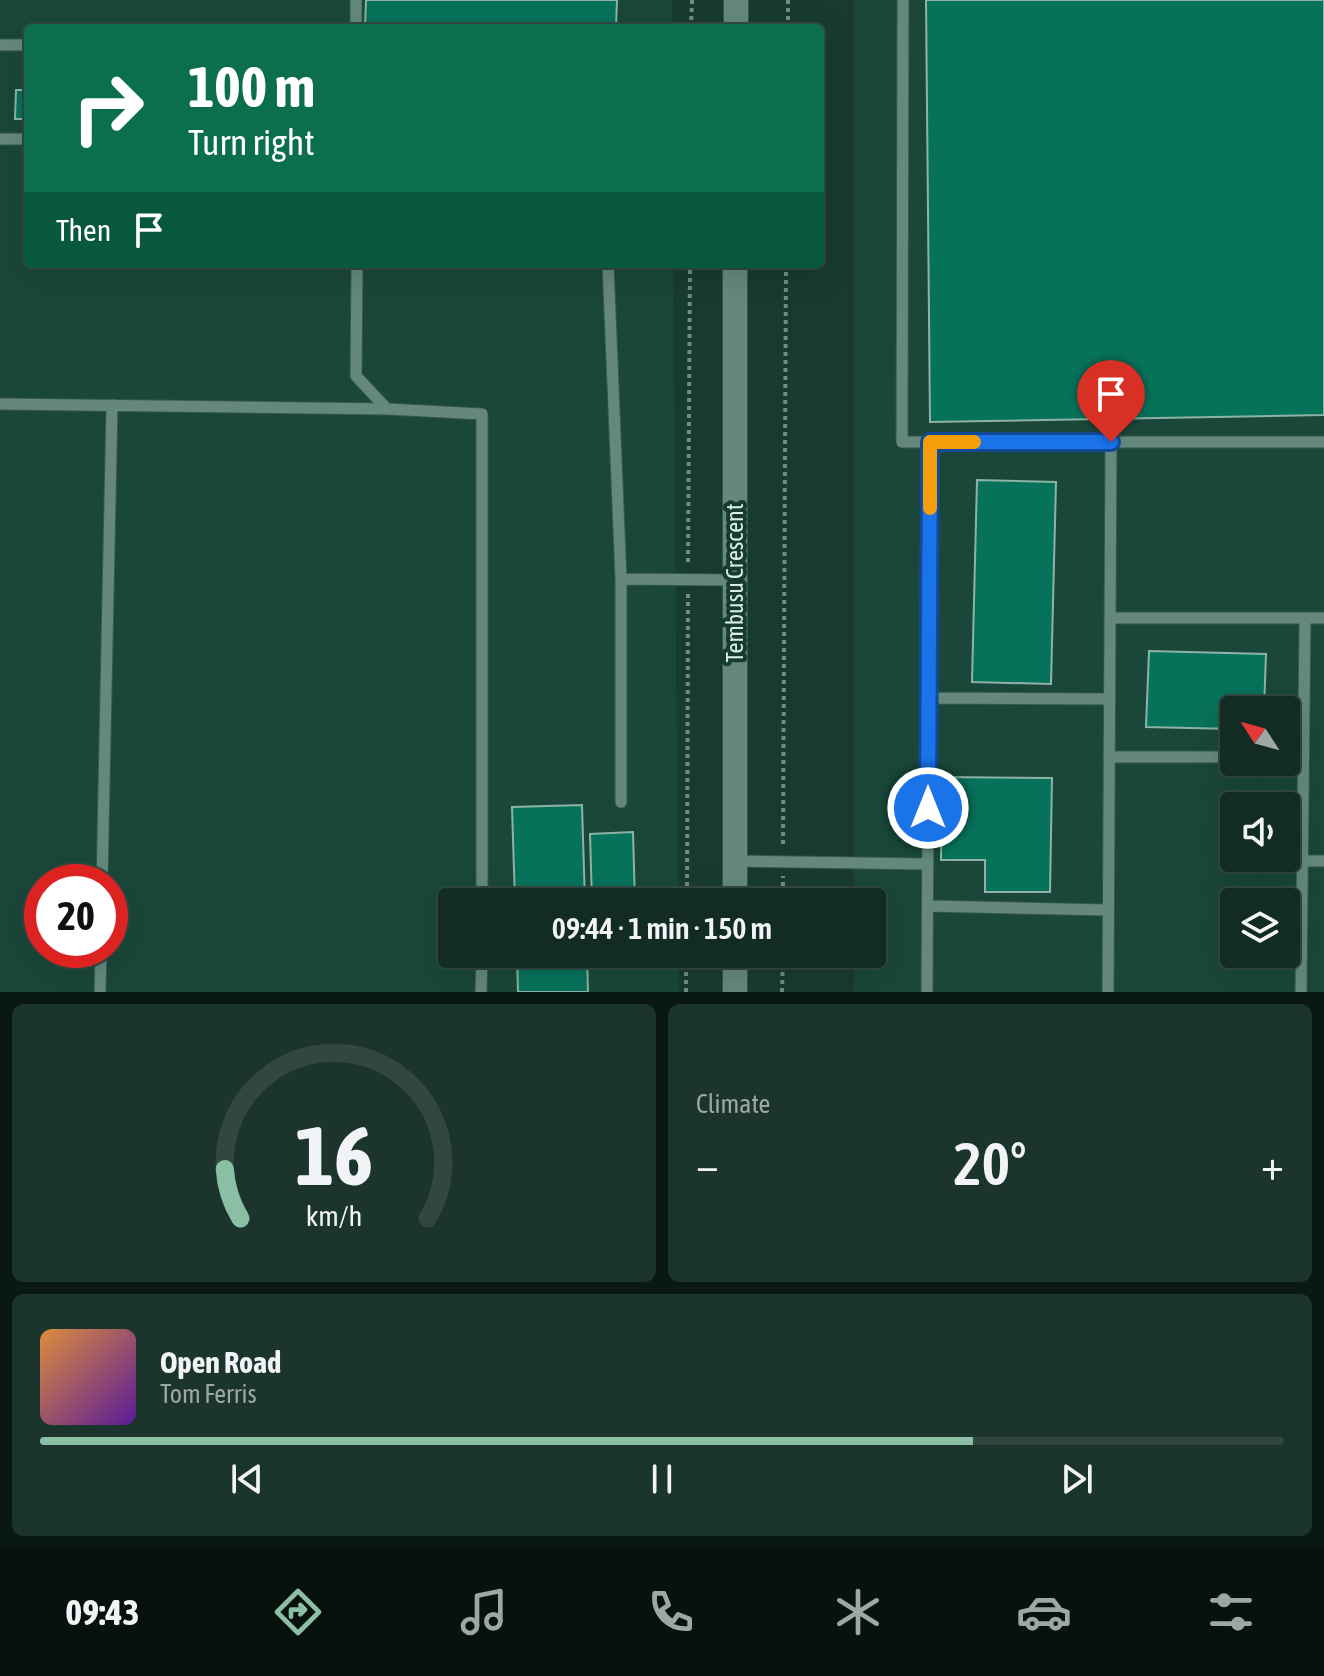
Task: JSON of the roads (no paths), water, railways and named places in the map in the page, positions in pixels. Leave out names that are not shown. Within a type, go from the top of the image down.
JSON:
[{"type":"street","points":[[736,0],[736,24]]},
{"type":"street","name":"Tembusu Crescent","points":[[735,268],[735,888]]},
{"type":"street","points":[[735,968],[735,992]]},
{"type":"lane","points":[[356,0],[356,24]]},
{"type":"lane","points":[[903,0],[902,442],[1324,442]]},
{"type":"lane","points":[[0,45],[24,45]]},
{"type":"lane","points":[[0,139],[24,139]]},
{"type":"lane","points":[[357,268],[356,376],[387,409]]},
{"type":"lane","points":[[608,268],[621,579],[621,802]]},
{"type":"lane","points":[[0,404],[387,409],[482,414],[482,888]]},
{"type":"lane","points":[[102,864],[112,405]]},
{"type":"lane","points":[[927,992],[930,442]]},
{"type":"lane","points":[[1108,992],[1111,442]]},
{"type":"lane","points":[[621,579],[735,580]]},
{"type":"lane","points":[[1110,618],[1324,618]]},
{"type":"lane","points":[[1301,992],[1305,618]]},
{"type":"lane","points":[[929,698],[1109,699]]},
{"type":"lane","points":[[1109,757],[1220,757]]},
{"type":"lane","points":[[735,861],[928,864]]},
{"type":"lane","points":[[1302,861],[1324,861]]},
{"type":"lane","points":[[928,906],[1108,910]]},
{"type":"lane","points":[[100,992],[101,968]]},
{"type":"lane","points":[[481,992],[482,968]]}]
